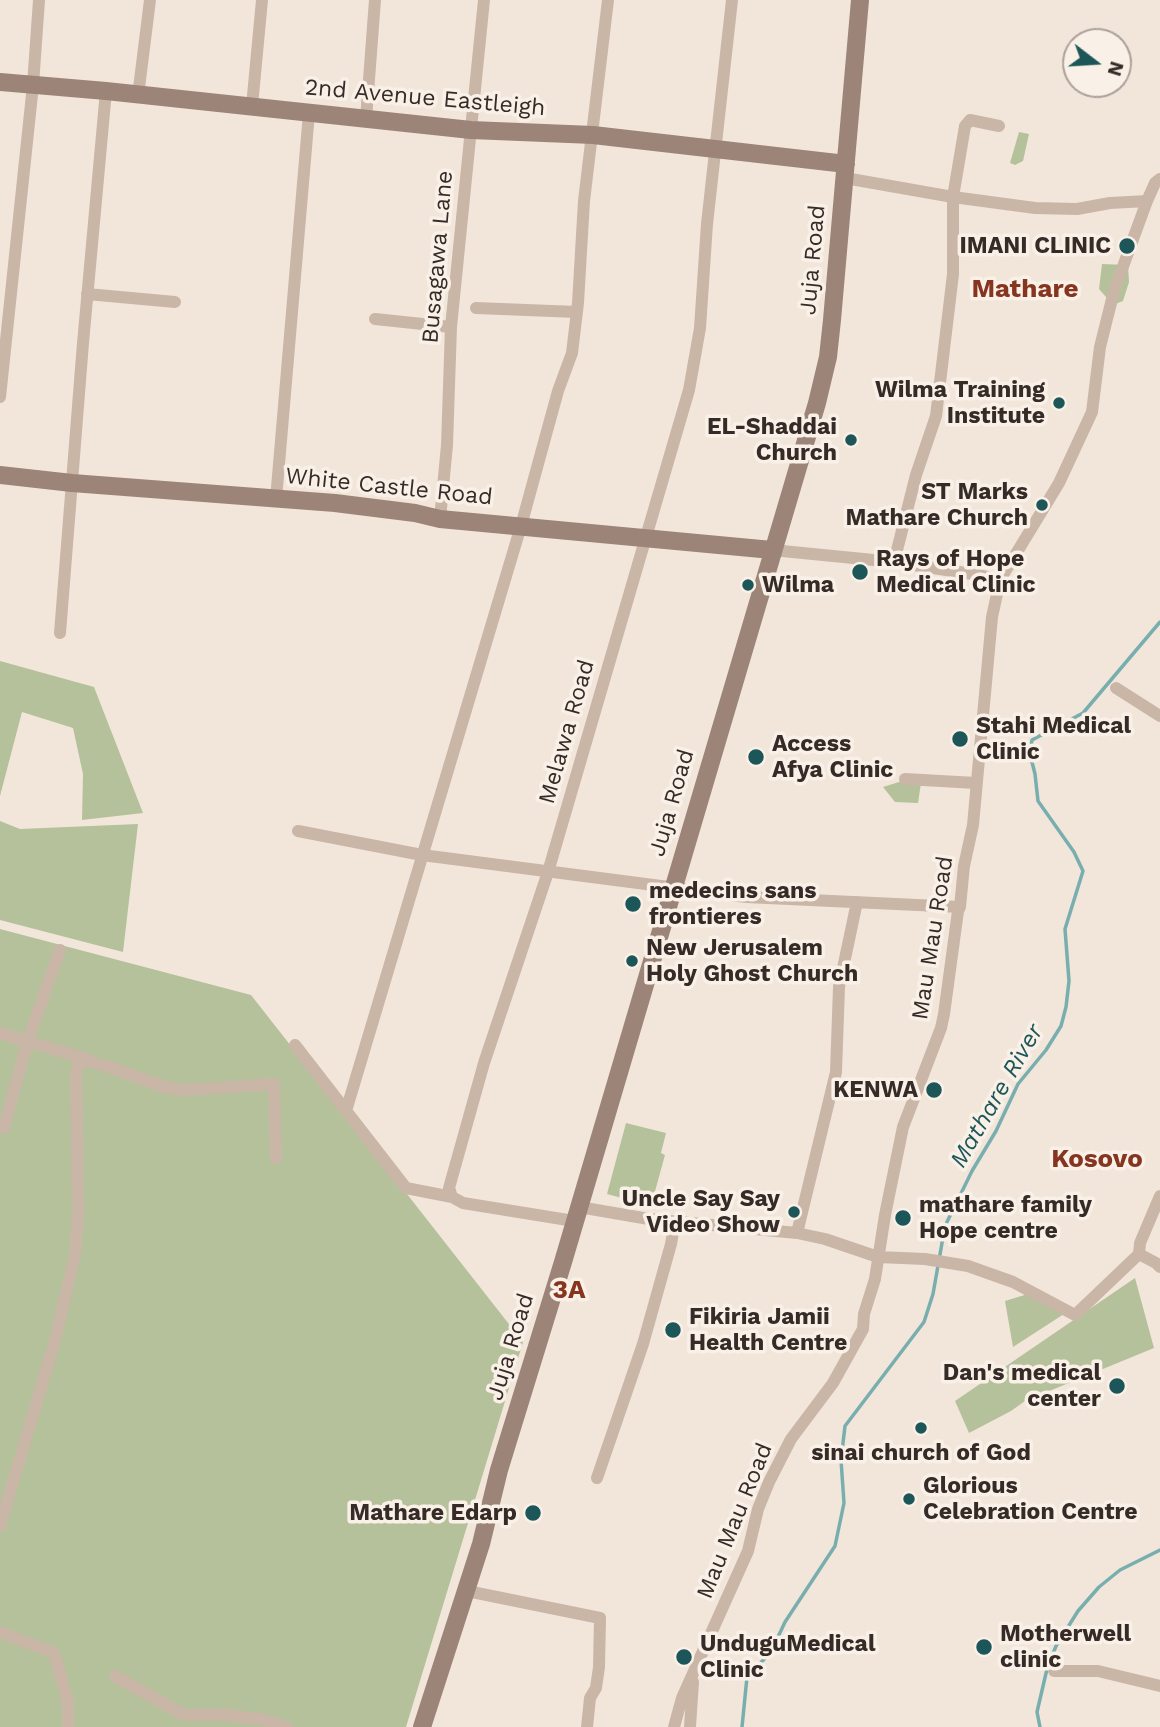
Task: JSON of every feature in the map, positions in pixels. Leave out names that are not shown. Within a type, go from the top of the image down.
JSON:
[{"type":"main road","name":"Juja Road","points":[[422,1727],[467,1591],[499,1469],[808,437],[828,357],[860,0]]},
{"type":"main road","name":"2nd Avenue Eastleigh","points":[[0,82],[471,130],[593,135],[716,148],[845,171]]},
{"type":"main road","name":"White Castle Road","points":[[0,475],[335,503],[415,513],[440,519],[772,550]]},
{"type":"street","points":[[0,397],[33,85],[39,0]]},
{"type":"street","points":[[138,96],[150,0]]},
{"type":"street","points":[[251,106],[262,0]]},
{"type":"street","points":[[366,119],[374,0]]},
{"type":"street","name":"Busagawa Lane","points":[[440,519],[447,444],[451,327],[484,0]]},
{"type":"street","points":[[346,1111],[521,526],[536,466],[572,353],[584,201],[608,0]]},
{"type":"street","name":"Melawa Road","points":[[452,1197],[449,1188],[484,1063],[548,872],[689,390],[696,357],[732,0]]},
{"type":"street","points":[[60,633],[106,91]]},
{"type":"street","points":[[276,499],[309,113]]},
{"type":"street","points":[[894,562],[908,504],[938,407],[953,274],[953,197],[967,122],[971,120],[999,126]]},
{"type":"street","points":[[845,171],[953,197],[1035,208],[1061,209],[1147,201]]},
{"type":"street","name":"Mau Mau Road","points":[[674,1727],[682,1698],[748,1551],[758,1509],[781,1458],[791,1439],[833,1383],[863,1329],[904,1127],[942,1028],[964,866],[973,825],[992,617],[1000,580],[1059,483],[1092,412],[1100,347],[1114,291],[1154,183],[1160,179]]},
{"type":"street","points":[[87,294],[175,302]]},
{"type":"street","points":[[476,308],[577,312]]},
{"type":"street","points":[[375,319],[451,327]]},
{"type":"street","points":[[772,550],[894,562],[1000,580]]},
{"type":"street","points":[[1116,688],[1160,716]]},
{"type":"street","points":[[905,779],[976,783]]},
{"type":"street","points":[[298,831],[422,855],[673,888],[769,899],[960,907]]},
{"type":"street","points":[[797,1233],[836,1072],[839,987],[857,902]]},
{"type":"street","points":[[4,1128],[28,1040],[60,950]]},
{"type":"street","points":[[0,1033],[107,1066],[167,1088],[187,1090],[274,1084],[276,1158]]},
{"type":"street","points":[[295,1045],[406,1188],[452,1197],[463,1203],[797,1233],[825,1239],[878,1257],[925,1259],[968,1266],[1013,1282],[1075,1315],[1139,1254],[1140,1243],[1160,1195]]},
{"type":"street","points":[[0,1526],[55,1340],[75,1255],[78,1211],[76,1075],[79,1063],[86,1061],[107,1066]]},
{"type":"street","points":[[597,1478],[643,1344],[668,1256],[675,1220]]},
{"type":"street","points":[[1139,1254],[1160,1268]]},
{"type":"street","points":[[467,1591],[600,1618],[599,1667],[596,1688],[590,1698],[587,1727]]},
{"type":"street","points":[[0,1632],[54,1653],[68,1702],[68,1727]]},
{"type":"street","points":[[1054,1671],[1098,1671],[1160,1686]]},
{"type":"street","points":[[115,1676],[184,1715],[226,1715],[265,1720],[287,1727]]},
{"type":"street","points":[[691,1727],[694,1676]]},
{"type":"green space","points":[[1019,132],[1029,134],[1023,161],[1015,165],[1010,163]]},
{"type":"green space","points":[[1102,264],[1128,265],[1129,282],[1123,301],[1113,305],[1099,289]]},
{"type":"green space","points":[[0,661],[94,687],[143,813],[82,820],[83,774],[73,728],[22,712],[0,796]]},
{"type":"green space","points":[[899,782],[921,783],[918,803],[895,802],[883,787]]},
{"type":"green space","points":[[0,821],[20,829],[138,824],[123,952],[0,920]]},
{"type":"green space","points":[[0,929],[251,995],[523,1342],[406,1727],[0,1727]]},
{"type":"green space","points":[[626,1123],[666,1133],[661,1153],[665,1155],[651,1206],[607,1194]]},
{"type":"green space","points":[[1135,1278],[1154,1348],[1025,1401],[969,1433],[955,1401]]},
{"type":"green space","points":[[1031,1293],[1064,1314],[1013,1347],[1005,1301]]},
{"type":"waterway","name":"Mathare River","points":[[742,1727],[747,1677],[771,1652],[785,1622],[835,1546],[844,1503],[841,1460],[845,1426],[924,1322],[933,1294],[945,1226],[1018,1084],[1046,1050],[1061,1026],[1069,981],[1065,929],[1083,871],[1074,852],[1038,801],[1030,754],[1032,740],[1083,713],[1160,622]]},
{"type":"waterway","points":[[1040,1727],[1037,1712],[1047,1669],[1056,1646],[1078,1611],[1099,1587],[1120,1570],[1160,1550]]},
{"type":"place","name":"IMANI CLINIC","points":[[1127,246]]},
{"type":"place","name":"Wilma Training Institute","points":[[1059,403]]},
{"type":"place","name":"EL-Shaddai Church","points":[[851,440]]},
{"type":"place","name":"ST Marks Mathare Church","points":[[1042,505]]},
{"type":"place","name":"Rays of Hope Medical Clinic","points":[[860,572]]},
{"type":"place","name":"Wilma","points":[[748,585]]},
{"type":"place","name":"Stahi Medical Clinic","points":[[960,739]]},
{"type":"place","name":"Access Afya Clinic","points":[[756,757]]},
{"type":"place","name":"medecins sans frontieres","points":[[633,904]]},
{"type":"place","name":"New Jerusalem Holy Ghost Church","points":[[632,961]]},
{"type":"place","name":"KENWA","points":[[934,1090]]},
{"type":"place","name":"Uncle Say Say Video Show","points":[[794,1212]]},
{"type":"place","name":"mathare family Hope centre","points":[[903,1218]]},
{"type":"place","name":"Fikiria Jamii Health Centre","points":[[673,1330]]},
{"type":"place","name":"Dan's medical center","points":[[1117,1386]]},
{"type":"place","name":"sinai church of God","points":[[921,1428]]},
{"type":"place","name":"Glorious Celebration Centre","points":[[909,1499]]},
{"type":"place","name":"Mathare Edarp","points":[[533,1513]]},
{"type":"place","name":"Motherwell clinic","points":[[984,1647]]},
{"type":"place","name":"UnduguMedical Clinic","points":[[684,1657]]},
{"type":"district","name":"Mathare","points":[[1025,289]]},
{"type":"district","name":"Kosovo","points":[[1097,1159]]},
{"type":"district","name":"3A","points":[[569,1290]]}]
